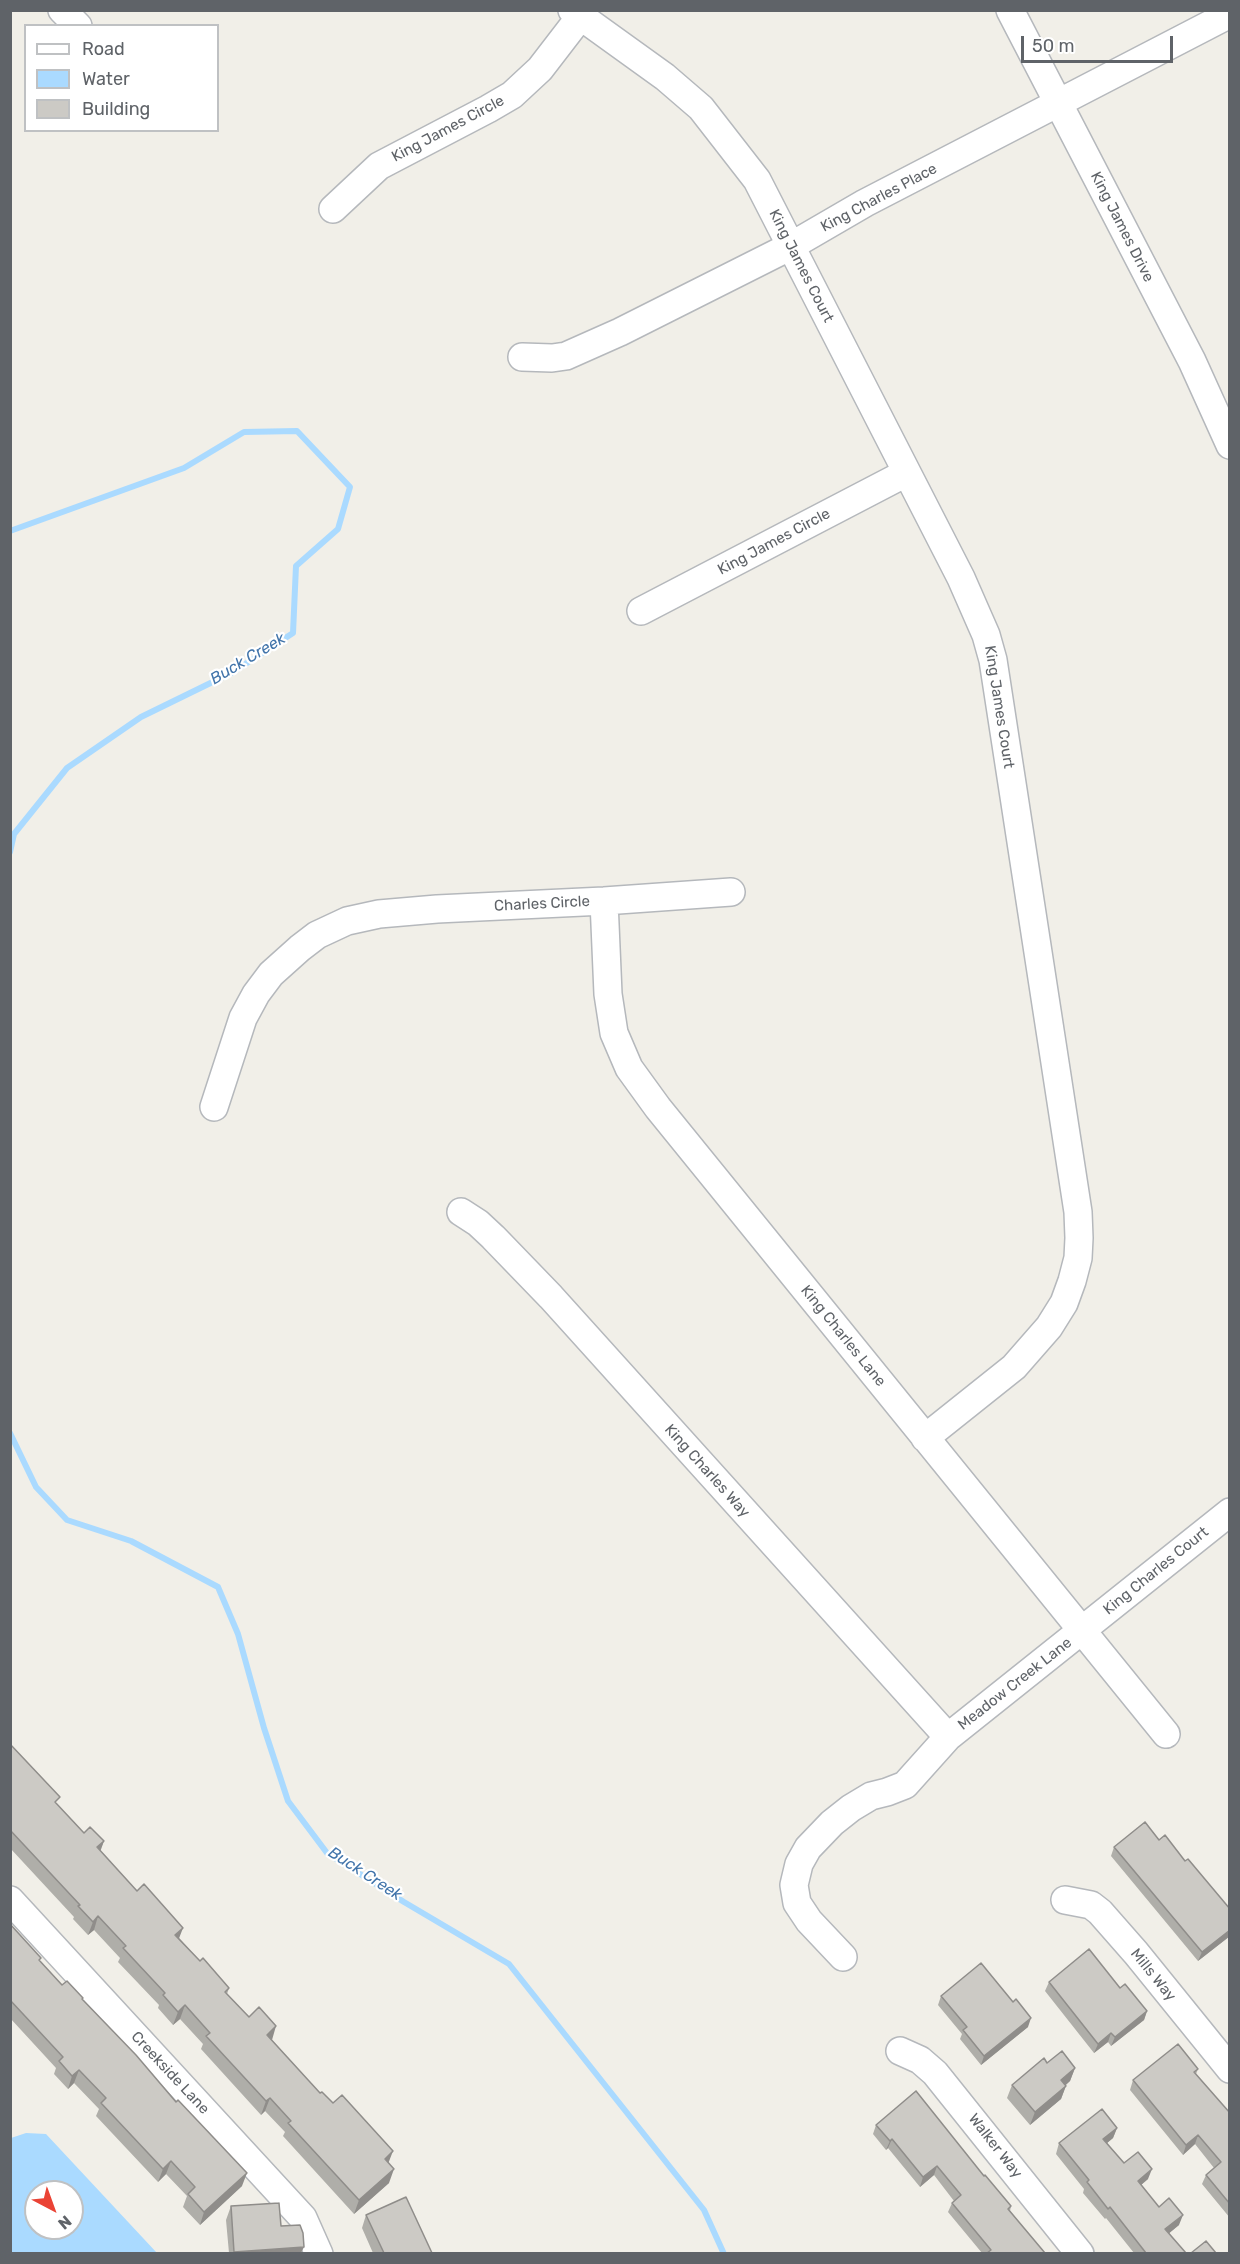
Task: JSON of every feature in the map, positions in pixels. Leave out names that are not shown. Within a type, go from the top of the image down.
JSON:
[{"type":"street","points":[[62,10],[76,24]]},
{"type":"street","name":"King James Drive","points":[[1010,10],[1192,361],[1230,445]]},
{"type":"street","name":"King James Circle","points":[[333,209],[379,166],[512,95],[540,69],[576,14]]},
{"type":"street","name":"King James Court","points":[[576,14],[665,77],[701,108],[757,180],[978,614],[993,660],[1078,1212],[1078,1258],[1064,1303],[1049,1327],[1014,1367],[925,1438]]},
{"type":"street","name":"King Charles Place","points":[[522,357],[566,356],[620,332],[791,246],[865,203],[1230,14]]},
{"type":"street","name":"King James Circle","points":[[641,611],[906,473]]},
{"type":"street","name":"Charles Circle","points":[[214,1107],[243,1018],[256,994],[271,974],[300,948],[318,935],[353,920],[380,914],[437,909],[731,892]]},
{"type":"street","name":"King Charles Lane","points":[[604,901],[608,994],[614,1033],[629,1068],[658,1108],[1166,1734]]},
{"type":"street","name":"King Charles Way","points":[[461,1212],[478,1222],[494,1237],[551,1297],[948,1737]]},
{"type":"street","name":"King Charles Court","points":[[1083,1630],[1230,1512]]},
{"type":"street","name":"Meadow Creek Lane","points":[[843,1958],[809,1921],[796,1903],[794,1885],[799,1864],[808,1848],[832,1823],[871,1796],[904,1785],[948,1737],[1083,1630]]},
{"type":"street","name":"Creekside Lane","points":[[10,1900],[303,2218],[319,2253]]},
{"type":"street","name":"Mills Way","points":[[1065,1900],[1091,1905],[1100,1912],[1230,2069]]},
{"type":"street","name":"Walker Way","points":[[900,2050],[921,2060],[934,2073],[1080,2253]]},
{"type":"water","points":[[26,2133],[46,2134],[157,2253],[11,2253],[11,2138]]},
{"type":"building","points":[[10,1744],[60,1797],[55,1802],[84,1833],[90,1827],[104,1841],[97,1847],[137,1891],[144,1884],[183,1928],[175,1935],[200,1961],[203,1958],[229,1988],[225,1992],[249,2017],[259,2007],[276,2026],[267,2035],[320,2093],[322,2092],[333,2103],[342,2095],[393,2151],[385,2159],[394,2169],[359,2200],[288,2123],[291,2121],[270,2098],[266,2101],[206,2036],[210,2033],[185,2005],[178,2012],[163,1995],[165,1993],[123,1948],[126,1946],[98,1916],[93,1922],[10,1830]]},
{"type":"building","points":[[1145,1822],[1159,1840],[1165,1835],[1185,1861],[1188,1859],[1230,1909],[1230,1930],[1202,1952],[1114,1847]]},
{"type":"building","points":[[10,1924],[62,1985],[67,1981],[176,2102],[178,2100],[247,2173],[204,2212],[188,2194],[195,2187],[171,2161],[163,2169],[101,2103],[106,2098],[79,2070],[72,2076],[59,2061],[63,2057],[10,2000]]},
{"type":"building","points":[[1089,1949],[1120,1988],[1125,1984],[1147,2011],[1115,2037],[1111,2033],[1098,2044],[1049,1982]]},
{"type":"building","points":[[981,1963],[1013,2002],[1016,1999],[1031,2018],[984,2056],[963,2030],[967,2027],[941,1996]]},
{"type":"building","points":[[1178,2044],[1198,2069],[1194,2072],[1230,2113],[1230,2204],[1206,2175],[1221,2162],[1198,2135],[1186,2145],[1133,2080]]},
{"type":"building","points":[[1062,2051],[1075,2068],[1061,2080],[1066,2086],[1035,2112],[1012,2085],[1044,2058],[1047,2063]]},
{"type":"building","points":[[916,2091],[1011,2206],[1008,2209],[1045,2253],[987,2253],[991,2250],[952,2203],[961,2195],[937,2166],[923,2177],[892,2139],[890,2141],[876,2125]]},
{"type":"building","points":[[1102,2109],[1117,2128],[1103,2139],[1124,2163],[1138,2152],[1152,2169],[1138,2181],[1159,2207],[1169,2198],[1183,2215],[1165,2229],[1186,2253],[1146,2253],[1110,2207],[1108,2209],[1087,2182],[1089,2180],[1059,2143]]},
{"type":"building","points":[[406,2197],[432,2253],[384,2253],[366,2215]]},
{"type":"building","points":[[279,2203],[281,2226],[300,2225],[304,2247],[234,2252],[231,2206]]},
{"type":"building","points":[[1206,2241],[1216,2253],[1191,2253]]},
{"type":"waterway","name":"Buck Creek","points":[[10,531],[184,468],[244,432],[297,431],[350,487],[338,529],[296,566],[293,633],[233,672],[141,717],[67,768],[14,834],[10,852]]},
{"type":"waterway","name":"Buck Creek","points":[[10,1433],[36,1487],[67,1520],[131,1541],[218,1587],[238,1634],[264,1728],[288,1801],[327,1853],[509,1964],[704,2210],[724,2254]]}]
